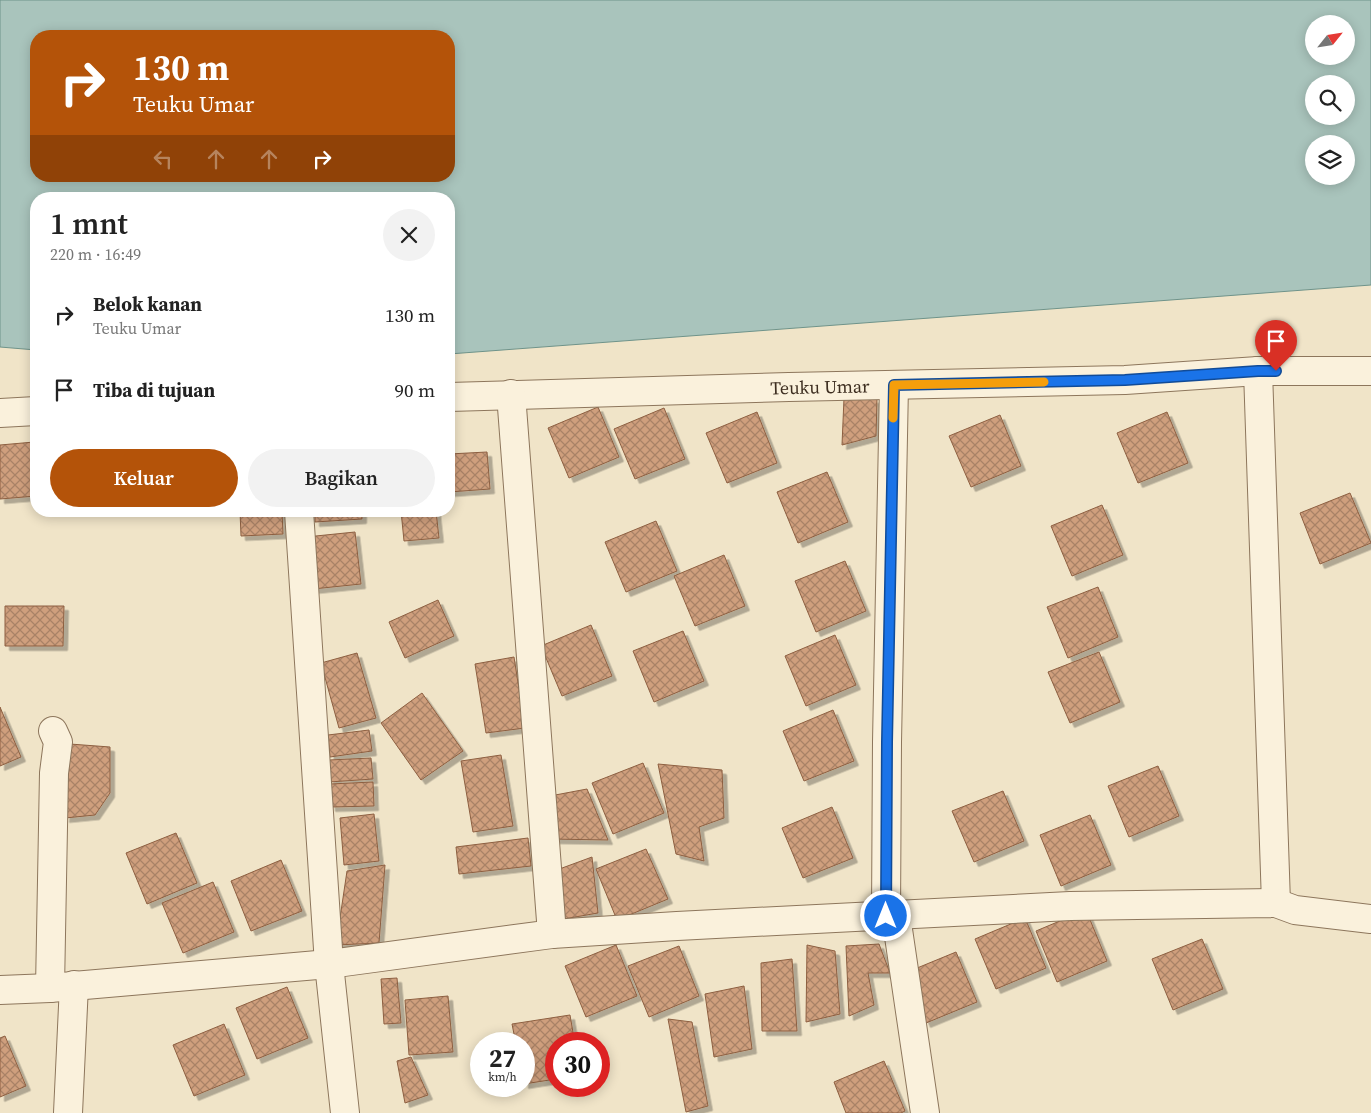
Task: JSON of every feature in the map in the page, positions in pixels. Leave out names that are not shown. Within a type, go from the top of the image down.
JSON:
[{"type":"street","name":"Teuku Umar","points":[[455,397],[1125,380],[1258,371],[1371,371]]},
{"type":"street","points":[[1258,371],[1276,903]]},
{"type":"street","points":[[894,385],[887,732],[891,916],[925,1113]]},
{"type":"street","points":[[511,394],[552,934]]},
{"type":"street","points":[[0,413],[30,411]]},
{"type":"street","points":[[299,517],[329,964],[345,1113]]},
{"type":"street","points":[[54,731],[58,742],[54,773],[68,1113]]},
{"type":"street","points":[[0,990],[329,964],[552,934],[677,926],[1070,906],[1276,903],[1295,910],[1371,919]]},
{"type":"water","points":[[0,0],[1371,0],[1371,285],[455,354],[455,192],[30,192],[30,350],[0,347]]},
{"type":"building","points":[[844,398],[877,399],[876,436],[842,445]]},
{"type":"building","points":[[598,407],[619,457],[569,478],[548,428]]},
{"type":"building","points":[[664,408],[685,459],[635,479],[614,429]]},
{"type":"building","points":[[757,412],[777,463],[727,483],[706,433]]},
{"type":"building","points":[[1167,412],[1188,463],[1138,483],[1117,433]]},
{"type":"building","points":[[1000,415],[1021,466],[971,487],[949,436]]},
{"type":"building","points":[[30,442],[30,496],[0,499],[0,445]]},
{"type":"building","points":[[487,452],[490,489],[455,492],[455,454]]},
{"type":"building","points":[[827,472],[848,522],[798,543],[777,492]]},
{"type":"building","points":[[1350,493],[1371,543],[1320,564],[1300,513]]},
{"type":"building","points":[[1102,505],[1123,555],[1072,576],[1051,526]]},
{"type":"building","points":[[240,517],[282,517],[283,534],[241,536]]},
{"type":"building","points":[[315,517],[362,517],[362,519],[315,522]]},
{"type":"building","points":[[402,517],[437,517],[439,538],[404,541]]},
{"type":"building","points":[[656,521],[677,571],[626,592],[605,542]]},
{"type":"building","points":[[355,532],[361,584],[313,589],[306,537]]},
{"type":"building","points":[[724,555],[745,606],[695,626],[674,576]]},
{"type":"building","points":[[845,561],[866,611],[816,632],[795,581]]},
{"type":"building","points":[[1098,587],[1118,637],[1068,658],[1047,607]]},
{"type":"building","points":[[438,600],[454,636],[405,658],[389,622]]},
{"type":"building","points":[[5,606],[64,606],[63,646],[5,646]]},
{"type":"building","points":[[591,625],[612,676],[562,696],[541,646]]},
{"type":"building","points":[[683,631],[704,681],[654,702],[633,651]]},
{"type":"building","points":[[835,635],[856,685],[806,706],[785,656]]},
{"type":"building","points":[[1099,652],[1120,702],[1070,723],[1048,672]]},
{"type":"building","points":[[357,653],[376,718],[339,728],[321,663]]},
{"type":"building","points":[[514,657],[525,728],[486,733],[475,664]]},
{"type":"building","points":[[422,693],[463,751],[421,780],[381,723]]},
{"type":"building","points":[[0,707],[21,757],[0,766]]},
{"type":"building","points":[[833,710],[854,761],[804,781],[783,731]]},
{"type":"building","points":[[369,730],[372,751],[330,757],[328,735]]},
{"type":"building","points":[[70,744],[110,747],[110,793],[95,815],[65,818]]},
{"type":"building","points":[[501,755],[513,826],[473,832],[461,761]]},
{"type":"building","points":[[371,758],[373,779],[329,782],[329,760]]},
{"type":"building","points":[[643,763],[664,813],[613,834],[592,783]]},
{"type":"building","points":[[658,764],[722,770],[724,818],[699,827],[704,861],[676,854]]},
{"type":"building","points":[[1158,766],[1179,816],[1129,837],[1108,786]]},
{"type":"building","points":[[373,782],[374,806],[331,807],[330,784]]},
{"type":"building","points":[[587,789],[608,840],[549,839],[550,796]]},
{"type":"building","points":[[1003,791],[1024,841],[974,862],[952,811]]},
{"type":"building","points":[[832,807],[853,858],[803,878],[782,828]]},
{"type":"building","points":[[374,814],[379,861],[344,865],[340,818]]},
{"type":"building","points":[[1090,815],[1111,865],[1061,886],[1040,835]]},
{"type":"building","points":[[176,833],[197,883],[147,904],[126,853]]},
{"type":"building","points":[[528,838],[531,866],[459,874],[456,847]]},
{"type":"building","points":[[646,849],[668,899],[617,920],[596,869]]},
{"type":"building","points":[[592,857],[598,913],[558,920],[554,871]]},
{"type":"building","points":[[281,860],[302,911],[251,931],[231,881]]},
{"type":"building","points":[[385,865],[379,943],[336,945],[347,871]]},
{"type":"building","points":[[213,882],[234,932],[183,953],[162,903]]},
{"type":"building","points":[[1086,910],[1107,961],[1057,982],[1036,931]]},
{"type":"building","points":[[1025,918],[1046,968],[996,989],[975,939]]},
{"type":"building","points":[[1202,939],[1223,989],[1173,1010],[1152,959]]},
{"type":"building","points":[[879,944],[890,973],[868,973],[874,1005],[849,1016],[846,946]]},
{"type":"building","points":[[616,945],[637,996],[586,1017],[565,966]]},
{"type":"building","points":[[807,945],[835,951],[840,1014],[806,1022]]},
{"type":"building","points":[[679,946],[699,996],[649,1017],[628,966]]},
{"type":"building","points":[[956,952],[977,1002],[926,1023],[905,973]]},
{"type":"building","points":[[792,959],[797,1031],[762,1031],[761,963]]},
{"type":"building","points":[[397,978],[401,1023],[384,1024],[381,979]]},
{"type":"building","points":[[744,986],[752,1049],[714,1057],[705,994]]},
{"type":"building","points":[[287,987],[308,1038],[257,1059],[236,1008]]},
{"type":"building","points":[[448,996],[453,1052],[409,1055],[405,1000]]},
{"type":"building","points":[[570,1015],[573,1032],[545,1032],[545,1081],[535,1082],[535,1032],[514,1032],[512,1024]]},
{"type":"building","points":[[668,1019],[692,1022],[708,1106],[686,1112]]},
{"type":"building","points":[[224,1024],[245,1075],[194,1096],[173,1045]]},
{"type":"building","points":[[5,1036],[26,1086],[0,1097],[0,1038]]},
{"type":"building","points":[[411,1057],[428,1095],[405,1103],[397,1061]]},
{"type":"building","points":[[884,1061],[905,1111],[901,1113],[846,1113],[834,1082]]},
{"type":"slow traffic","points":[[893,418],[894,385],[1044,382]]},
{"type":"route","points":[[886,916],[887,742],[894,385],[1125,380],[1276,371]]}]
